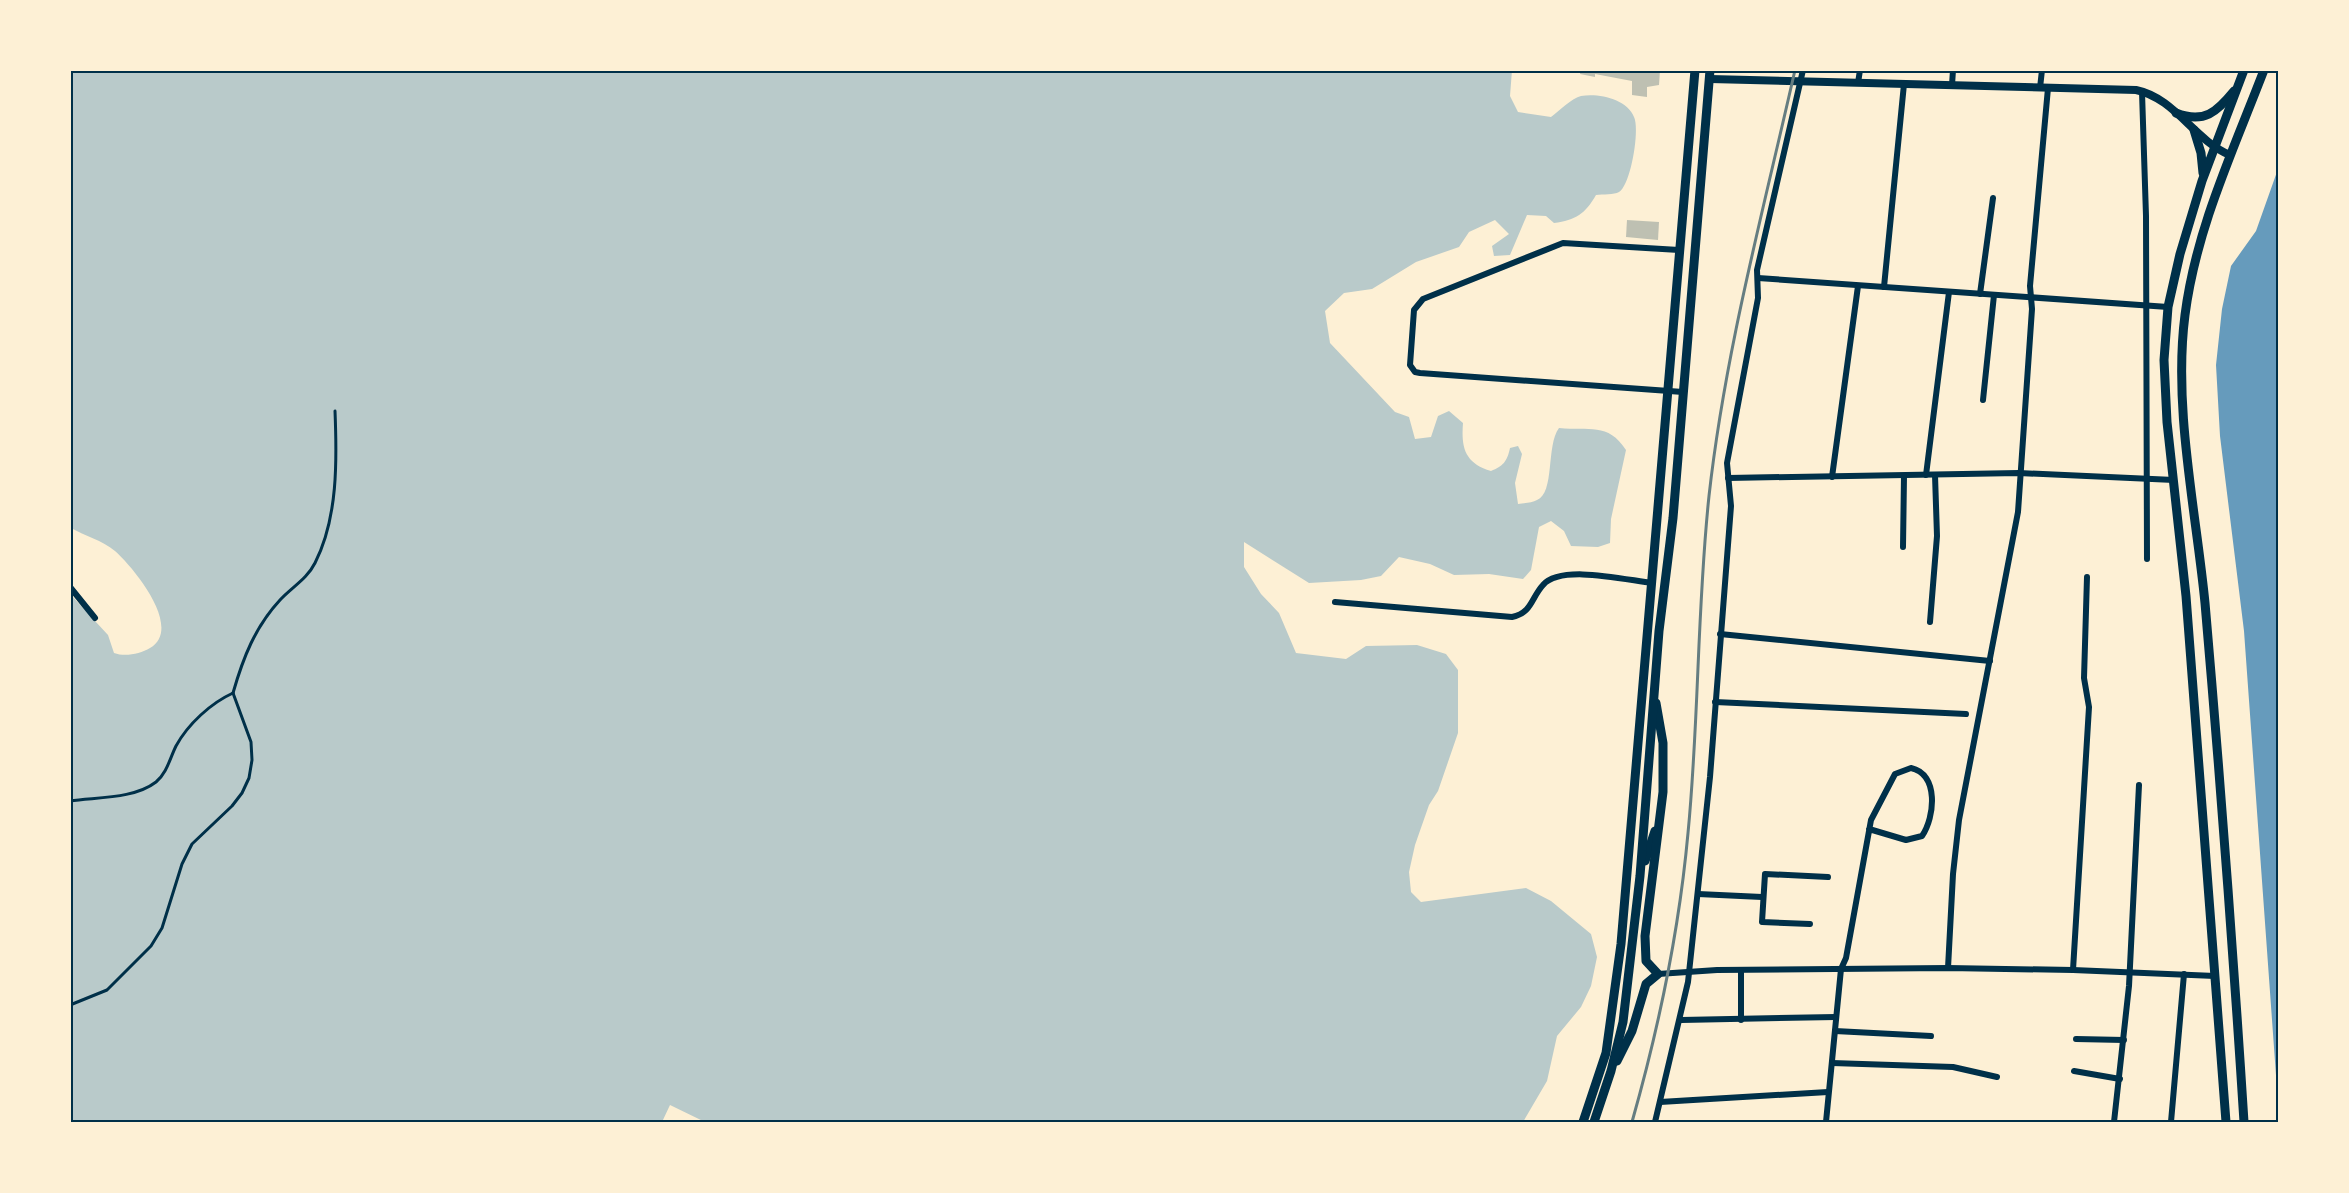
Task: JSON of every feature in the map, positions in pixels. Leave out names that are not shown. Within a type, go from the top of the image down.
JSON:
[{"type":"main road","points":[[1583,1122],[1600,1075],[1613,1013],[1638,753],[1693,87],[1697,70],[1710,75]]},
{"type":"main road","points":[[2226,1122],[2186,596],[2164,381],[2168,307],[2180,254],[2202,181],[2244,70]]},
{"type":"main road","points":[[2244,1122],[2208,641],[2181,378],[2182,335],[2191,277],[2207,217],[2264,70]]},
{"type":"main road","points":[[1693,87],[1710,75]]},
{"type":"main road","points":[[1594,1122],[1611,1071],[1623,1022],[1640,876],[1654,694],[1710,75]]},
{"type":"main road","points":[[2176,113],[2195,118],[2209,117],[2218,110],[2239,84]]},
{"type":"main road","points":[[2194,130],[2201,153],[2202,181]]},
{"type":"main road","points":[[1611,1071],[1632,1031],[1646,984],[1658,974],[1646,961],[1645,926],[1661,812],[1664,772],[1661,727],[1654,694]]},
{"type":"main road","points":[[1638,753],[1664,772]]},
{"type":"main road","points":[[1640,876],[1661,812]]},
{"type":"street","points":[[1654,1122],[1681,1020],[1698,894],[1732,501],[1727,463],[1758,298],[1759,260],[1803,70]]},
{"type":"street","points":[[1858,83],[1860,70]]},
{"type":"street","points":[[1952,85],[1953,70]]},
{"type":"street","points":[[1948,968],[1949,917],[1959,820],[2015,533],[2044,88],[2042,70]]},
{"type":"street","points":[[1710,75],[1801,81],[2142,92],[2160,100],[2214,148],[2230,155]]},
{"type":"street","points":[[1884,287],[1904,84]]},
{"type":"street","points":[[2142,92],[2146,216],[2147,559]]},
{"type":"street","points":[[1980,294],[1993,198]]},
{"type":"street","points":[[1679,250],[1563,243],[1423,299],[1414,310],[1410,365],[1413,370],[1420,373],[1683,392]]},
{"type":"street","points":[[1758,279],[2168,307]]},
{"type":"street","points":[[1832,477],[1858,286]]},
{"type":"street","points":[[1926,475],[1949,292]]},
{"type":"street","points":[[1983,400],[1994,295]]},
{"type":"street","points":[[1728,478],[2019,473],[2174,480]]},
{"type":"street","points":[[1930,622],[1937,545],[1935,475]]},
{"type":"street","points":[[1903,547],[1905,476]]},
{"type":"street","points":[[1335,602],[1512,617],[1528,610],[1542,585],[1559,575],[1652,584]]},
{"type":"street","points":[[2073,970],[2089,707],[2084,678],[2087,577]]},
{"type":"street","points":[[70,587],[95,618]]},
{"type":"street","points":[[1720,634],[1990,661]]},
{"type":"street","points":[[1715,702],[1966,714]]},
{"type":"street","points":[[1827,1122],[1841,969],[1846,958],[1867,854],[1869,829],[1888,783],[1895,774],[1911,768],[1925,774],[1929,781],[1931,798],[1926,827],[1922,836],[1906,840],[1869,829]]},
{"type":"street","points":[[2114,1122],[2124,1040],[2139,785]]},
{"type":"street","points":[[1810,924],[1762,922],[1765,874],[1828,877]]},
{"type":"street","points":[[1698,894],[1762,897]]},
{"type":"street","points":[[1658,974],[1741,970],[1948,968],[2215,976]]},
{"type":"street","points":[[1741,970],[1741,1020]]},
{"type":"street","points":[[2171,1122],[2184,974]]},
{"type":"street","points":[[1681,1020],[1836,1017]]},
{"type":"street","points":[[1835,1031],[1931,1036]]},
{"type":"street","points":[[2076,1039],[2124,1040]]},
{"type":"street","points":[[1832,1063],[1953,1067],[1997,1077]]},
{"type":"street","points":[[2074,1071],[2120,1079]]},
{"type":"street","points":[[1660,1102],[1828,1092]]},
{"type":"lane","points":[[70,1005],[108,990],[151,946],[162,928],[182,864],[192,844],[232,806],[242,793],[249,778],[252,759],[250,742],[233,693],[243,660],[262,621],[315,564],[322,544],[337,478],[335,411]]},
{"type":"lane","points":[[70,801],[123,794],[155,782],[164,773],[185,732],[218,700],[233,693]]},
{"type":"shaded area","points":[[1512,70],[1510,96],[1518,112],[1551,117],[1574,99],[1588,95],[1612,99],[1630,111],[1636,123],[1635,144],[1631,168],[1623,187],[1617,193],[1596,195],[1584,211],[1568,220],[1554,223],[1546,216],[1527,215],[1510,255],[1494,256],[1492,246],[1509,234],[1495,220],[1469,232],[1459,247],[1416,262],[1372,289],[1344,293],[1325,311],[1330,343],[1395,412],[1409,417],[1415,439],[1431,437],[1438,416],[1449,411],[1463,423],[1466,453],[1475,464],[1482,468],[1491,471],[1499,467],[1506,460],[1510,448],[1518,446],[1522,454],[1515,483],[1518,504],[1535,501],[1543,496],[1555,436],[1559,428],[1597,430],[1612,435],[1626,450],[1611,519],[1610,543],[1598,547],[1571,546],[1564,531],[1551,521],[1539,527],[1531,570],[1523,579],[1489,574],[1454,575],[1430,564],[1399,557],[1381,576],[1361,580],[1309,583],[1244,542],[1244,567],[1261,594],[1279,613],[1296,653],[1346,659],[1366,646],[1417,645],[1446,654],[1458,670],[1458,733],[1438,791],[1429,805],[1415,845],[1409,872],[1411,892],[1421,902],[1526,888],[1551,901],[1591,934],[1597,957],[1591,986],[1581,1007],[1557,1036],[1547,1081],[1523,1122],[705,1122],[670,1105],[662,1122],[71,1122],[71,595],[108,635],[114,653],[132,654],[150,648],[159,639],[161,627],[159,613],[152,598],[123,559],[105,544],[71,528],[71,71]]},
{"type":"water","points":[[2278,169],[2278,1103],[2244,631],[2220,436],[2216,365],[2222,309],[2231,266],[2256,231]]},
{"type":"building","points":[[1581,70],[1660,70],[1659,85],[1647,87],[1647,97],[1632,95],[1632,81],[1595,74],[1595,77],[1580,74]]},
{"type":"building","points":[[1627,220],[1659,222],[1658,240],[1626,237]]},
{"type":"railway","points":[[1632,1122],[1667,979],[1684,870],[1692,791],[1705,538],[1716,442],[1746,282],[1795,70]]}]
